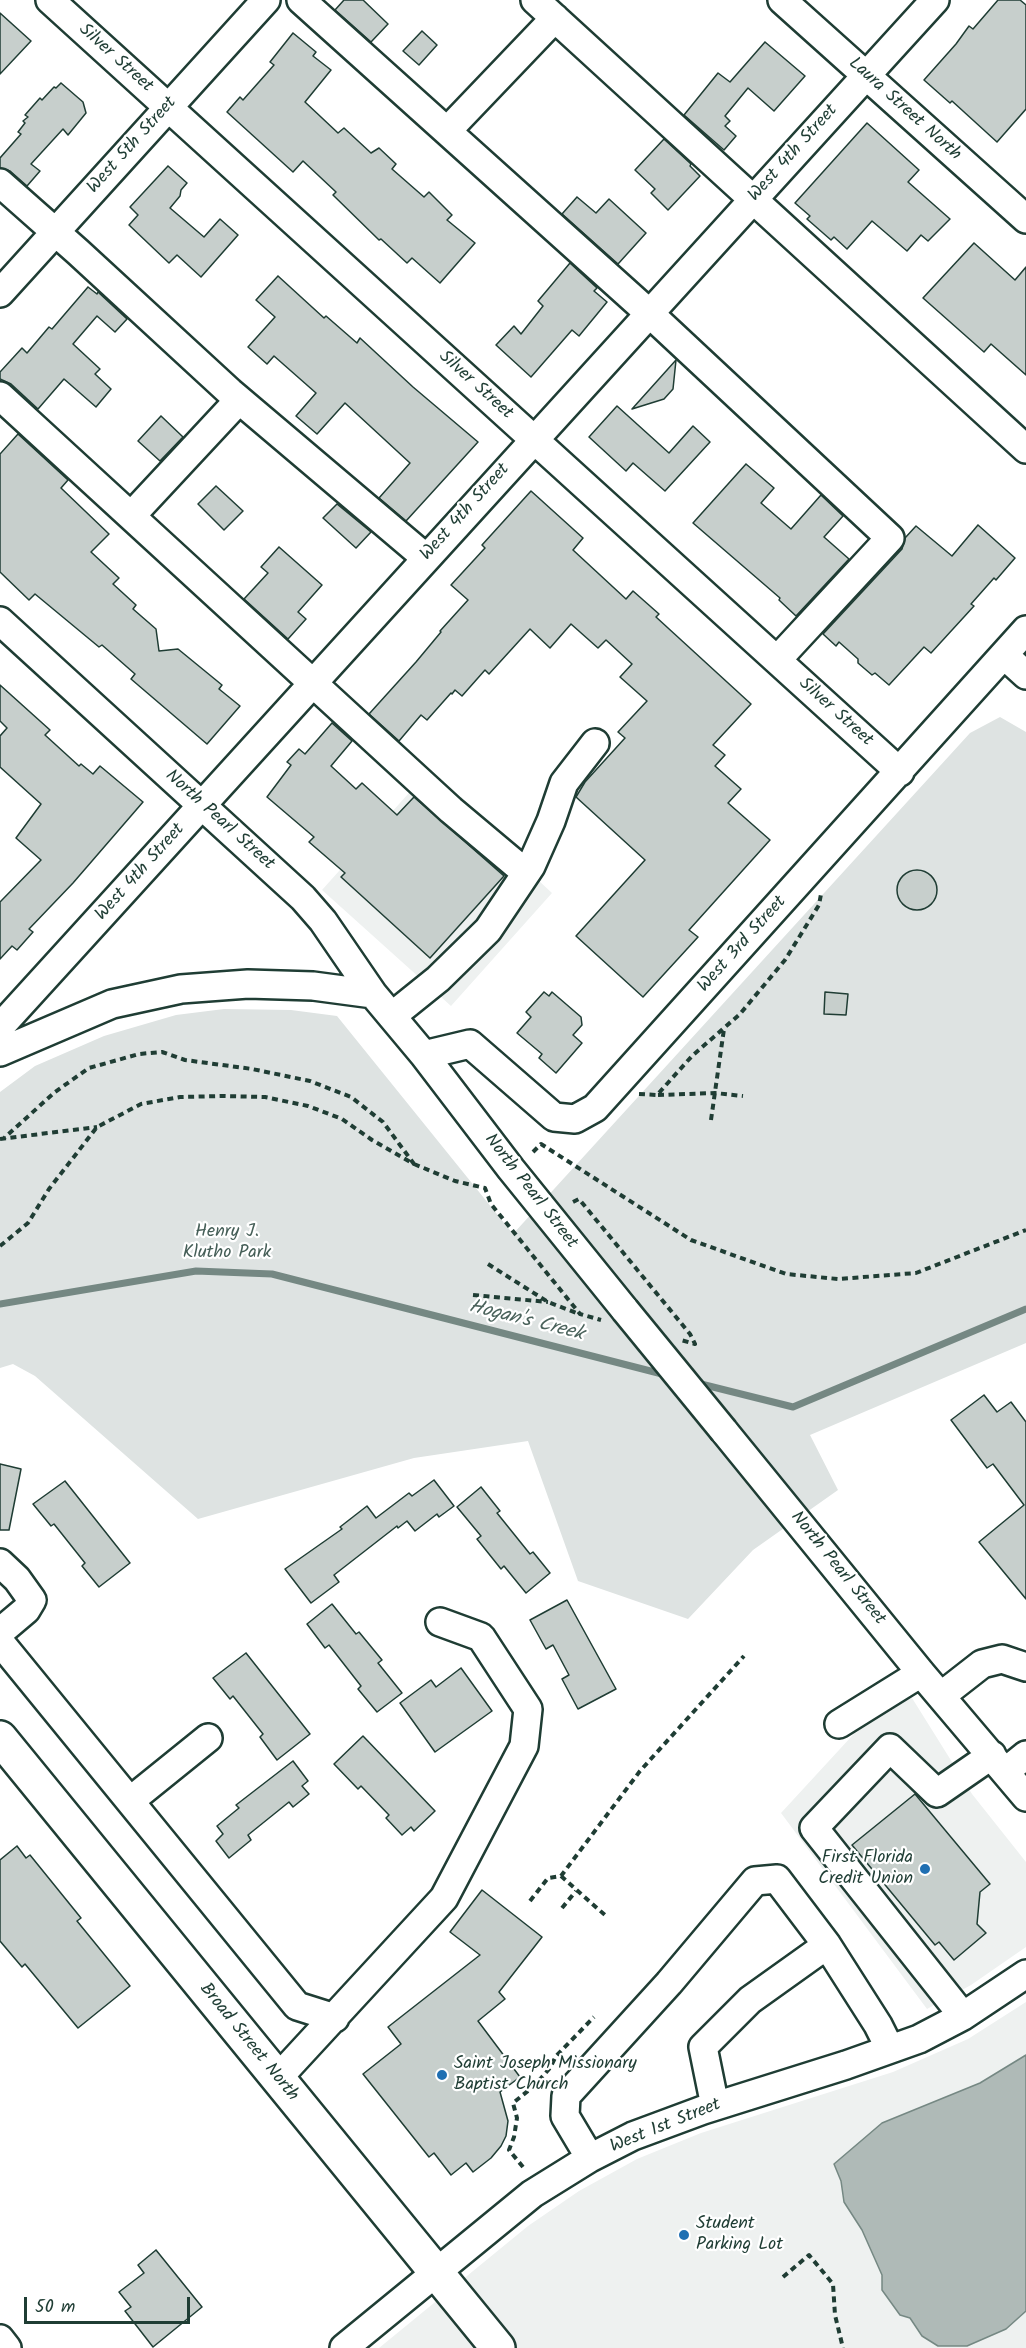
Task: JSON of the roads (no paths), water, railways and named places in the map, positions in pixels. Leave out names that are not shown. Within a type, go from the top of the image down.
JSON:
[{"type":"main road","name":"Broad Street North","points":[[0,1738],[498,2348]]},
{"type":"street","name":"Silver Street","points":[[50,0],[900,772]]},
{"type":"street","name":"West 5th Street","points":[[0,293],[266,0]]},
{"type":"street","points":[[301,0],[649,313],[890,538],[777,660]]},
{"type":"street","points":[[535,0],[1026,449]]},
{"type":"street","name":"Laura Street North","points":[[782,0],[1026,219]]},
{"type":"street","name":"West 4th Street","points":[[0,1027],[934,0]]},
{"type":"street","points":[[448,130],[555,18]]},
{"type":"street","points":[[0,183],[239,400],[426,558]]},
{"type":"street","points":[[0,396],[451,810],[526,873]]},
{"type":"street","points":[[131,516],[239,400]]},
{"type":"street","name":"North Pearl Street","points":[[0,621],[303,898],[323,921],[373,994],[424,1055],[511,1168],[921,1673],[941,1696],[1008,1761],[1026,1797]]},
{"type":"street","name":"West 3rd Street","points":[[424,1055],[470,1044],[554,1117],[575,1119],[595,1108],[1026,630]]},
{"type":"street","points":[[1004,655],[1026,675]]},
{"type":"street","points":[[392,1016],[438,979],[488,930],[526,873],[551,820],[564,783],[595,743]]},
{"type":"street","points":[[0,1052],[112,1004],[181,989],[249,984],[313,986],[373,994]]},
{"type":"street","points":[[0,1563],[17,1579],[32,1600],[26,1610],[0,1632]]},
{"type":"street","points":[[277,2079],[444,1898],[524,1746],[528,1709],[481,1637],[440,1622]]},
{"type":"street","points":[[0,1642],[297,2006],[335,2018]]},
{"type":"street","points":[[941,1696],[982,1664],[1002,1659],[1026,1667]]},
{"type":"street","points":[[839,1724],[921,1673]]},
{"type":"street","points":[[130,1801],[208,1738]]},
{"type":"street","points":[[963,2016],[814,1828],[890,1748],[937,1793],[1008,1761]]},
{"type":"street","points":[[590,2158],[565,2116],[566,2096],[662,1991],[755,1881],[777,1879],[827,1945],[878,2025],[890,2049]]},
{"type":"street","points":[[715,2106],[703,2047],[750,2000],[827,1945]]},
{"type":"street","name":"West 1st Street","points":[[344,2348],[532,2194],[590,2158],[633,2136],[715,2106],[846,2065],[919,2039],[963,2016],[1026,1974]]},
{"type":"street","points":[[0,2339],[7,2348]]},
{"type":"waterway","name":"Hogan's Creek","points":[[0,1304],[196,1271],[272,1274],[666,1375]]},
{"type":"waterway","name":"Hogan's Creek","points":[[697,1383],[793,1407],[1026,1309]]},
{"type":"place","name":"First Florida Credit Union","points":[[925,1869]]},
{"type":"place","name":"Saint Joseph Missionary Baptist Church","points":[[442,2075]]},
{"type":"place","name":"Student Parking Lot","points":[[684,2235]]},
{"type":"park label","name":"Henry J. Klutho Park","points":[[227,1243]]}]
